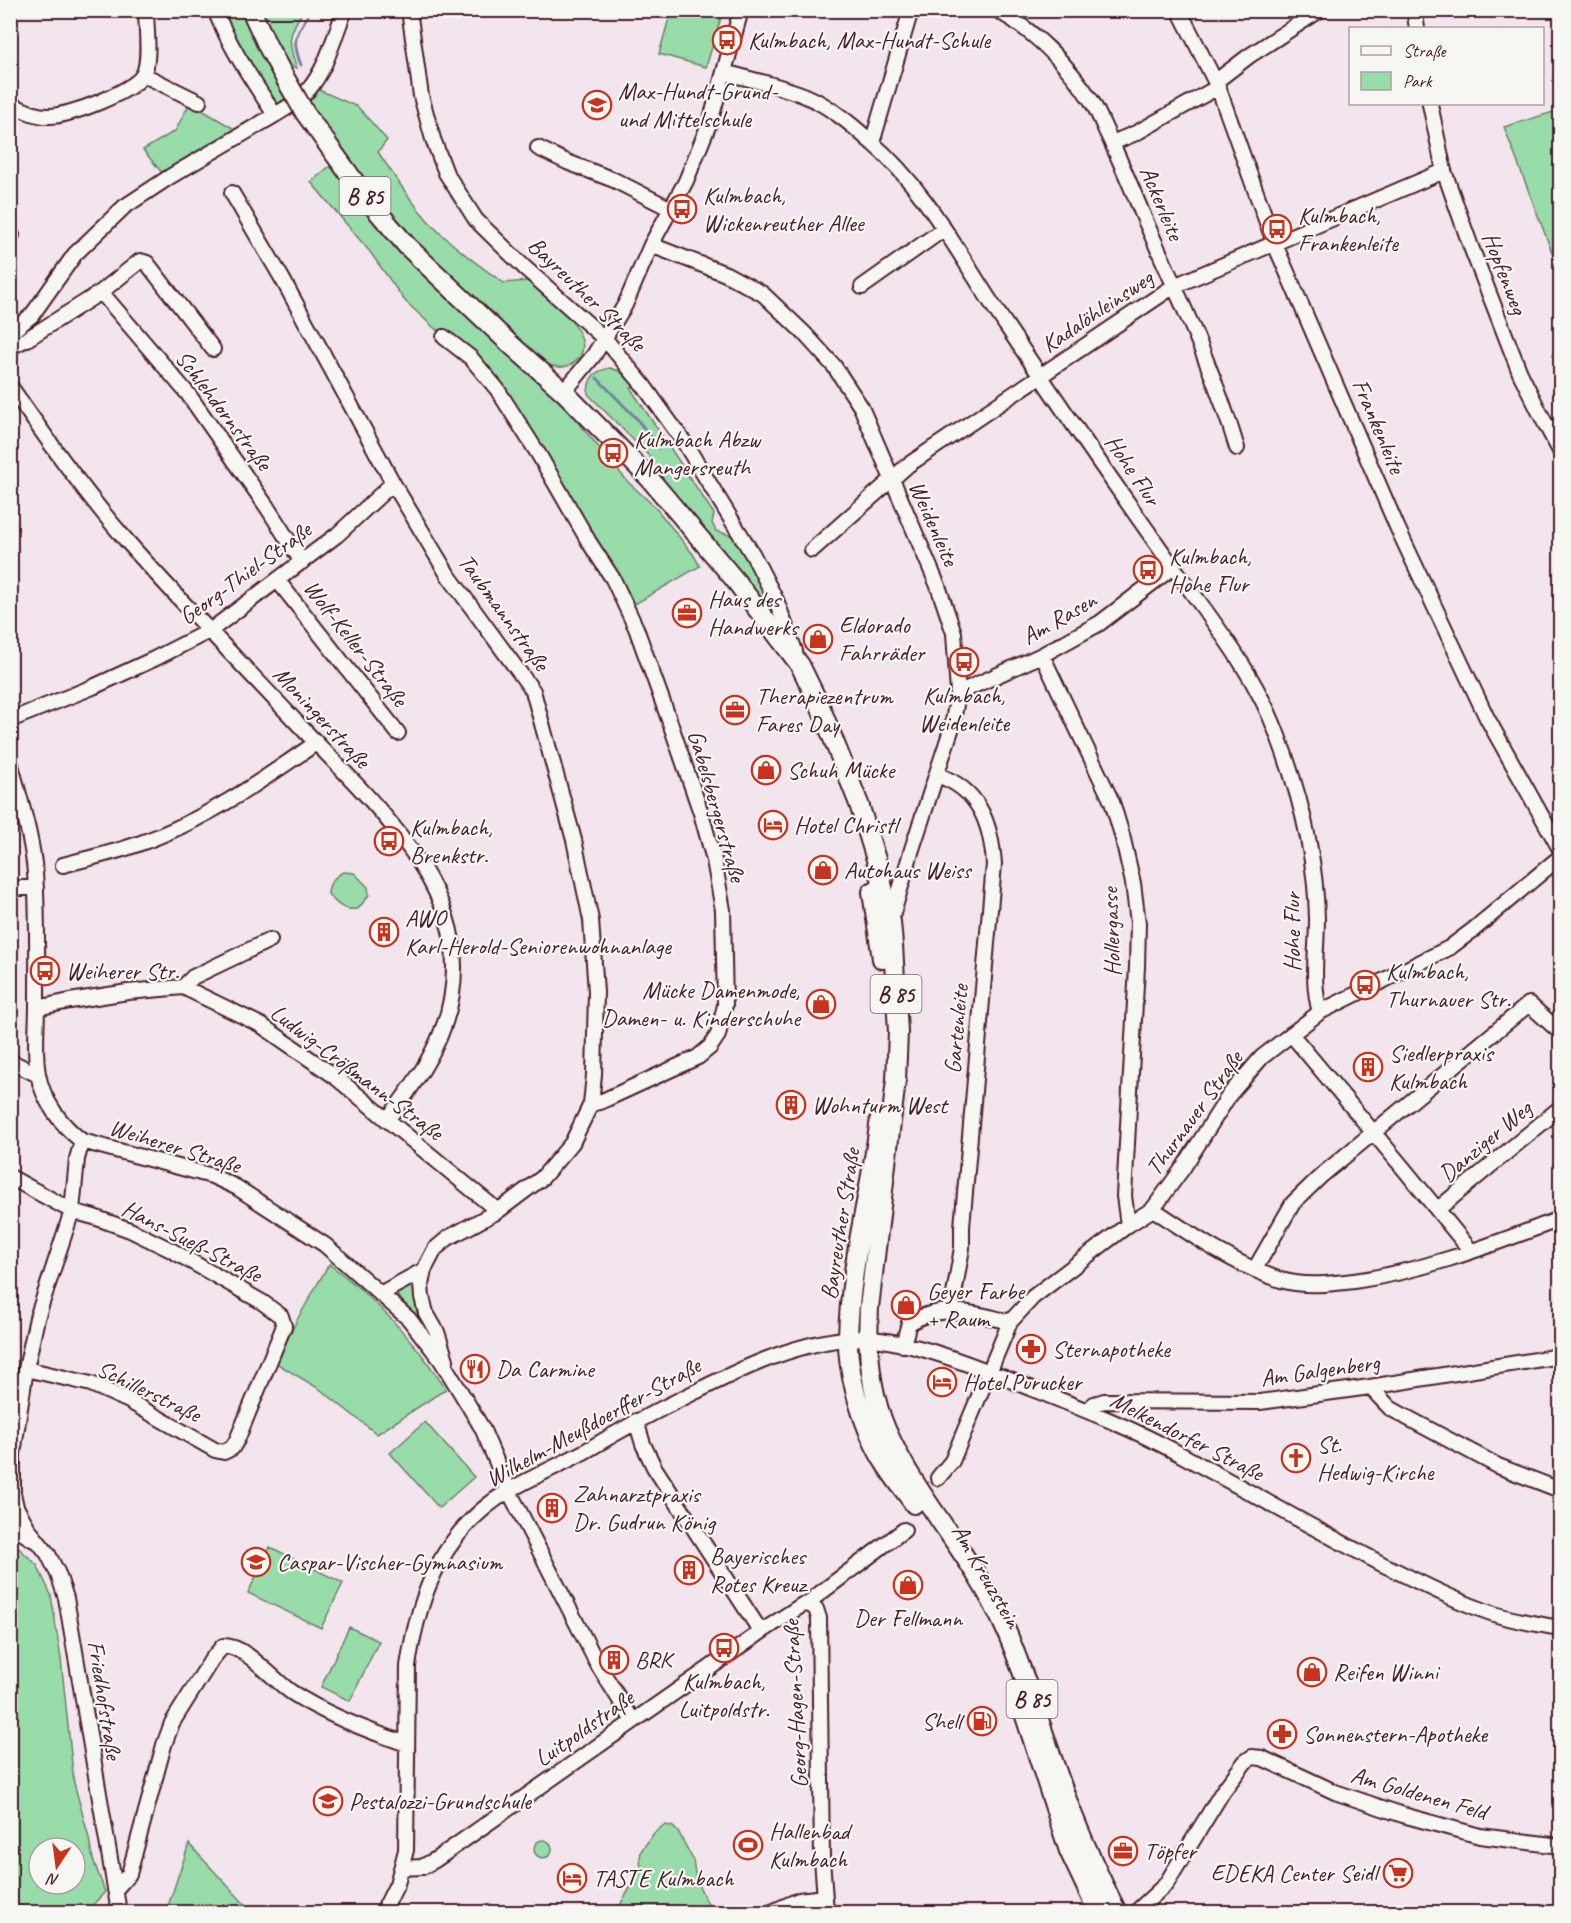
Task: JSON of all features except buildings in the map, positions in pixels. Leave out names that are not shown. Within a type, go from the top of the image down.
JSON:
[{"type":"main road","name":"Bayreuther Straße","points":[[251,10],[268,47],[305,113],[368,199],[408,246],[509,343],[564,392],[649,478],[735,579],[800,665],[820,706],[859,804],[878,866],[891,922],[898,1032],[896,1080],[868,1308],[868,1339]]},
{"type":"main road","name":"Bayreuther Straße","points":[[774,633],[848,802],[874,901],[881,946],[887,1029],[885,1078],[860,1234],[848,1339]]},
{"type":"main road","name":"Am Kreuzstein","points":[[848,1339],[855,1390],[873,1441],[882,1458],[976,1594],[993,1629],[1012,1676],[1069,1851],[1098,1912]]},
{"type":"main road","name":"Am Kreuzstein","points":[[868,1339],[879,1408],[886,1428],[913,1480],[967,1559],[1005,1626],[1076,1824],[1116,1912]]},
{"type":"street","points":[[10,104],[38,115],[56,116],[117,95],[138,82],[144,75],[147,58],[146,10]]},
{"type":"street","points":[[215,10],[224,34],[240,62],[275,115]]},
{"type":"street","points":[[10,333],[32,315],[75,254],[124,207],[171,176],[275,115],[309,90],[321,69],[345,10]]},
{"type":"street","name":"Bayreuther Straße","points":[[409,10],[421,96],[433,139],[446,172],[476,220],[533,276],[604,339],[644,386],[684,442],[730,521],[753,555],[776,600],[800,665]]},
{"type":"street","points":[[564,392],[604,339],[625,305],[651,245],[697,157],[741,10]]},
{"type":"street","points":[[872,143],[911,10]]},
{"type":"street","name":"Ackerleite","points":[[997,10],[1029,30],[1071,72],[1092,102],[1112,143],[1226,410],[1237,448]]},
{"type":"street","name":"Frankenleite","points":[[1179,10],[1216,84],[1274,242],[1398,529],[1487,718],[1560,849]]},
{"type":"street","points":[[1112,143],[1136,134],[1216,84],[1249,56],[1320,10]]},
{"type":"street","points":[[1414,10],[1417,27]]},
{"type":"street","name":"Hohe Flur","points":[[724,72],[807,96],[826,106],[872,143],[899,169],[944,230],[1005,325],[1173,567],[1230,645],[1259,692],[1277,733],[1293,779],[1308,835],[1317,919],[1314,993],[1320,1012]]},
{"type":"street","points":[[144,75],[199,102]]},
{"type":"street","name":"Hopfenweg","points":[[1430,105],[1444,171],[1471,247],[1520,372],[1560,451]]},
{"type":"street","points":[[538,148],[614,180],[671,209]]},
{"type":"street","name":"Kadalöhleinsweg","points":[[812,550],[908,465],[1174,286],[1444,171]]},
{"type":"street","name":"Taubmannstraße","points":[[231,193],[283,280],[393,483],[448,575],[533,691],[574,840],[591,920],[596,992],[591,1104]]},
{"type":"street","points":[[862,287],[944,230]]},
{"type":"street","name":"Weidenleite","points":[[651,245],[726,274],[763,294],[804,333],[834,366],[861,407],[938,586],[954,633],[958,693],[952,727],[891,922]]},
{"type":"street","name":"Schlehdornstraße","points":[[10,347],[27,339],[101,292],[140,261],[147,263],[213,349]]},
{"type":"street","name":"Schlehdornstraße","points":[[101,292],[188,394],[261,498],[302,562]]},
{"type":"street","name":"Gabelsbergerstraße","points":[[444,337],[471,358],[497,389],[539,455],[589,542],[614,579],[651,668],[701,813],[714,860],[723,910],[725,957],[725,1005],[718,1035],[710,1047],[698,1057],[591,1104]]},
{"type":"street","name":"Moningerstraße","points":[[10,386],[71,471],[126,540],[385,817],[427,873],[445,911],[452,942],[454,980],[449,1013],[440,1040],[415,1083],[387,1120]]},
{"type":"street","name":"Georg-Thiel-Straße","points":[[10,720],[114,678],[210,630],[337,535],[393,483]]},
{"type":"street","name":"Am Rasen","points":[[958,693],[1042,655],[1100,623],[1173,567]]},
{"type":"street","name":"Wolf-Keller-Straße","points":[[278,581],[398,733]]},
{"type":"street","name":"Hollergasse","points":[[1042,655],[1112,802],[1133,883],[1137,923],[1137,967],[1124,1196],[1128,1225]]},
{"type":"street","points":[[63,865],[138,844],[191,821],[222,806],[256,785],[316,743]]},
{"type":"street","name":"Weiherer Straße","points":[[10,761],[36,887],[38,1075],[44,1094],[56,1114],[69,1131],[82,1141],[212,1176],[236,1187],[325,1245],[409,1319],[441,1360],[482,1428],[509,1491],[598,1665],[633,1721]]},
{"type":"street","name":"Gartenleite","points":[[937,775],[969,792],[979,806],[992,847],[994,864],[962,1248],[952,1306],[955,1310]]},
{"type":"street","name":"Thurnauer Straße","points":[[990,1372],[1010,1322],[1033,1297],[1128,1225],[1153,1209],[1246,1074],[1262,1057],[1320,1012],[1449,948],[1560,856]]},
{"type":"street","points":[[10,889],[36,887]]},
{"type":"street","points":[[37,1008],[128,992],[183,987],[193,977],[270,940]]},
{"type":"street","name":"Ludwig-Crößmann-Straße","points":[[183,987],[261,1025],[333,1076],[498,1211]]},
{"type":"street","points":[[1255,1269],[1293,1203],[1374,1132],[1529,1004],[1560,1032]]},
{"type":"street","points":[[1291,1034],[1471,1251]]},
{"type":"street","points":[[10,1061],[38,1075]]},
{"type":"street","points":[[450,1374],[437,1332],[426,1313],[422,1297],[421,1285],[424,1270],[435,1249],[448,1238],[498,1211],[535,1184],[572,1143],[591,1104]]},
{"type":"street","name":"Danziger Weg","points":[[1438,1209],[1560,1108]]},
{"type":"street","points":[[13,1508],[14,1454],[26,1369],[37,1318],[72,1211],[77,1159],[82,1141]]},
{"type":"street","name":"Hans-Sueß-Straße","points":[[10,1177],[72,1211],[130,1230],[171,1250],[262,1302],[281,1316],[284,1326],[237,1440],[232,1448],[224,1452],[215,1450]]},
{"type":"street","points":[[1153,1209],[1201,1241],[1255,1269],[1283,1280],[1313,1285],[1381,1277],[1443,1262],[1560,1220]]},
{"type":"street","points":[[380,1294],[424,1270]]},
{"type":"street","points":[[903,1345],[909,1323],[921,1315],[955,1310],[1010,1322]]},
{"type":"street","name":"Melkendorfer Straße","points":[[848,1339],[868,1339],[903,1345],[990,1372],[1087,1411],[1173,1450],[1326,1535],[1445,1596],[1498,1616],[1560,1628]]},
{"type":"street","name":"Wilhelm-Meußdoerffer-Straße","points":[[383,1912],[402,1868],[406,1835],[408,1666],[419,1609],[431,1576],[449,1546],[468,1522],[509,1491],[636,1421],[752,1364],[826,1342],[848,1339]]},
{"type":"street","name":"Am Galgenberg","points":[[1087,1411],[1094,1404],[1104,1401],[1260,1402],[1370,1387],[1560,1356]]},
{"type":"street","name":"Schillerstraße","points":[[26,1369],[100,1388],[127,1400],[215,1450]]},
{"type":"street","points":[[938,1478],[952,1461],[990,1372]]},
{"type":"street","points":[[1370,1387],[1390,1408],[1406,1418],[1498,1466],[1560,1490]]},
{"type":"street","points":[[636,1421],[654,1467],[761,1632]]},
{"type":"street","name":"Friedhofstraße","points":[[13,1508],[43,1546],[58,1574],[66,1598],[119,1912]]},
{"type":"street","points":[[10,1525],[43,1546]]},
{"type":"street","name":"Luitpoldstraße","points":[[402,1868],[422,1866],[435,1860],[761,1632],[802,1605],[809,1604],[815,1597],[904,1530]]},
{"type":"street","name":"Georg-Hagen-Straße","points":[[809,1604],[816,1609],[819,1618],[826,1912]]},
{"type":"street","points":[[115,1890],[129,1874],[172,1723],[218,1650],[223,1646],[232,1646],[242,1651],[292,1692],[318,1707],[382,1736],[407,1744]]},
{"type":"street","name":"Am Goldenen Feld","points":[[1136,1912],[1166,1884],[1223,1791],[1245,1762],[1252,1757],[1262,1758],[1335,1792],[1403,1815],[1480,1836],[1560,1846]]},
{"type":"street","points":[[772,1912],[799,1900],[824,1897]]},
{"type":"green space","points":[[215,11],[244,11],[289,106],[275,115]]},
{"type":"green space","points":[[259,11],[303,11],[294,26],[291,38],[297,68],[288,65]]},
{"type":"green space","points":[[671,11],[723,11],[706,67],[659,54]]},
{"type":"green space","points":[[319,90],[358,107],[387,140],[378,152],[415,205],[441,234],[504,283],[527,281],[568,317],[582,340],[582,351],[576,361],[564,367],[555,367],[541,362],[430,258],[367,186],[304,100]]},
{"type":"green space","points":[[190,103],[238,131],[164,175],[143,150],[175,131]]},
{"type":"green space","points":[[1560,110],[1560,273],[1504,127]]},
{"type":"green space","points":[[337,160],[367,199],[564,392],[561,402],[628,482],[654,506],[700,566],[635,604],[623,600],[508,406],[444,337],[405,301],[370,252],[311,182]]},
{"type":"green space","points":[[610,368],[619,371],[634,385],[631,389],[714,514],[712,523],[716,531],[733,536],[751,562],[771,604],[770,608],[765,605],[660,480],[650,457],[588,394],[589,383],[593,376]]},
{"type":"green space","points":[[343,872],[354,873],[368,887],[369,895],[358,909],[341,906],[328,894],[332,881]]},
{"type":"green space","points":[[329,1264],[368,1296],[392,1320],[415,1346],[446,1389],[377,1434],[321,1390],[276,1363]]},
{"type":"green space","points":[[416,1278],[431,1332],[395,1291]]},
{"type":"green space","points":[[425,1422],[474,1477],[439,1508],[390,1453]]},
{"type":"green space","points":[[11,1541],[37,1565],[51,1595],[61,1659],[74,1783],[93,1859],[105,1892],[86,1912],[11,1912]]},
{"type":"green space","points":[[270,1547],[343,1583],[321,1628],[248,1593]]},
{"type":"green space","points":[[349,1627],[379,1641],[350,1701],[321,1687]]},
{"type":"green space","points":[[664,1825],[672,1826],[679,1833],[693,1860],[696,1880],[712,1912],[616,1912],[641,1869],[641,1851],[654,1833]]},
{"type":"green space","points":[[543,1840],[549,1843],[552,1849],[549,1855],[543,1858],[537,1855],[534,1849],[537,1843]]},
{"type":"green space","points":[[189,1844],[252,1912],[166,1912]]},
{"type":"waterway","points":[[301,65],[296,48],[297,36],[311,10]]},
{"type":"waterway","points":[[597,378],[637,419],[659,448]]},
{"type":"place","name":"Kulmbach, Max-Hundt-Schule","points":[[727,40]]},
{"type":"place","name":"Max-Hundt-Grund- und Mittelschule","points":[[597,105]]},
{"type":"place","name":"Kulmbach, Wickenreuther Allee","points":[[682,209]]},
{"type":"place","name":"Kulmbach, Frankenleite","points":[[1277,229]]},
{"type":"place","name":"Kulmbach Abzw Mangersreuth","points":[[613,453]]},
{"type":"place","name":"Kulmbach, Hohe Flur","points":[[1148,570]]},
{"type":"place","name":"Haus des Handwerks","points":[[687,613]]},
{"type":"place","name":"Eldorado Fahrräder","points":[[818,639]]},
{"type":"place","name":"Kulmbach, Weidenleite","points":[[964,662]]},
{"type":"place","name":"Therapiezentrum Fares Day","points":[[735,710]]},
{"type":"place","name":"Schuh Mücke","points":[[766,770]]},
{"type":"place","name":"Hotel Christl","points":[[773,825]]},
{"type":"place","name":"Kulmbach, Brenkstr.","points":[[389,841]]},
{"type":"place","name":"Autohaus Weiss","points":[[823,870]]},
{"type":"place","name":"AWO Karl-Herold-Seniorenwohnanlage","points":[[384,932]]},
{"type":"place","name":"Weiherer Str.","points":[[45,971]]},
{"type":"place","name":"Kulmbach, Thurnauer Str.","points":[[1365,985]]},
{"type":"place","name":"Mücke Damenmode, Damen- u. Kinderschuhe","points":[[821,1004]]},
{"type":"place","name":"Siedlerpraxis Kulmbach","points":[[1368,1067]]},
{"type":"place","name":"Wohnturm West","points":[[791,1105]]},
{"type":"place","name":"Geyer Farbe + Raum","points":[[906,1305]]},
{"type":"place","name":"Sternapotheke","points":[[1031,1349]]},
{"type":"place","name":"Da Carmine","points":[[475,1369]]},
{"type":"place","name":"Hotel Purucker","points":[[942,1382]]},
{"type":"place","name":"St. Hedwig-Kirche","points":[[1296,1458]]},
{"type":"place","name":"Zahnarztpraxis Dr. Gudrun König","points":[[552,1508]]},
{"type":"place","name":"Caspar-Vischer-Gymnasium","points":[[256,1562]]},
{"type":"place","name":"Bayerisches Rotes Kreuz","points":[[689,1570]]},
{"type":"place","name":"Der Fellmann","points":[[908,1585]]},
{"type":"place","name":"Kulmbach, Luitpoldstr.","points":[[724,1648]]},
{"type":"place","name":"BRK","points":[[614,1660]]},
{"type":"place","name":"Reifen Winni","points":[[1312,1672]]},
{"type":"place","name":"Shell","points":[[982,1721]]},
{"type":"place","name":"Sonnenstern-Apotheke","points":[[1282,1734]]},
{"type":"place","name":"Pestalozzi-Grundschule","points":[[328,1801]]},
{"type":"place","name":"Hallenbad Kulmbach","points":[[748,1845]]},
{"type":"place","name":"Töpfer","points":[[1123,1851]]},
{"type":"place","name":"EDEKA Center Seidl","points":[[1398,1873]]},
{"type":"place","name":"TASTE Kulmbach","points":[[572,1878]]}]
